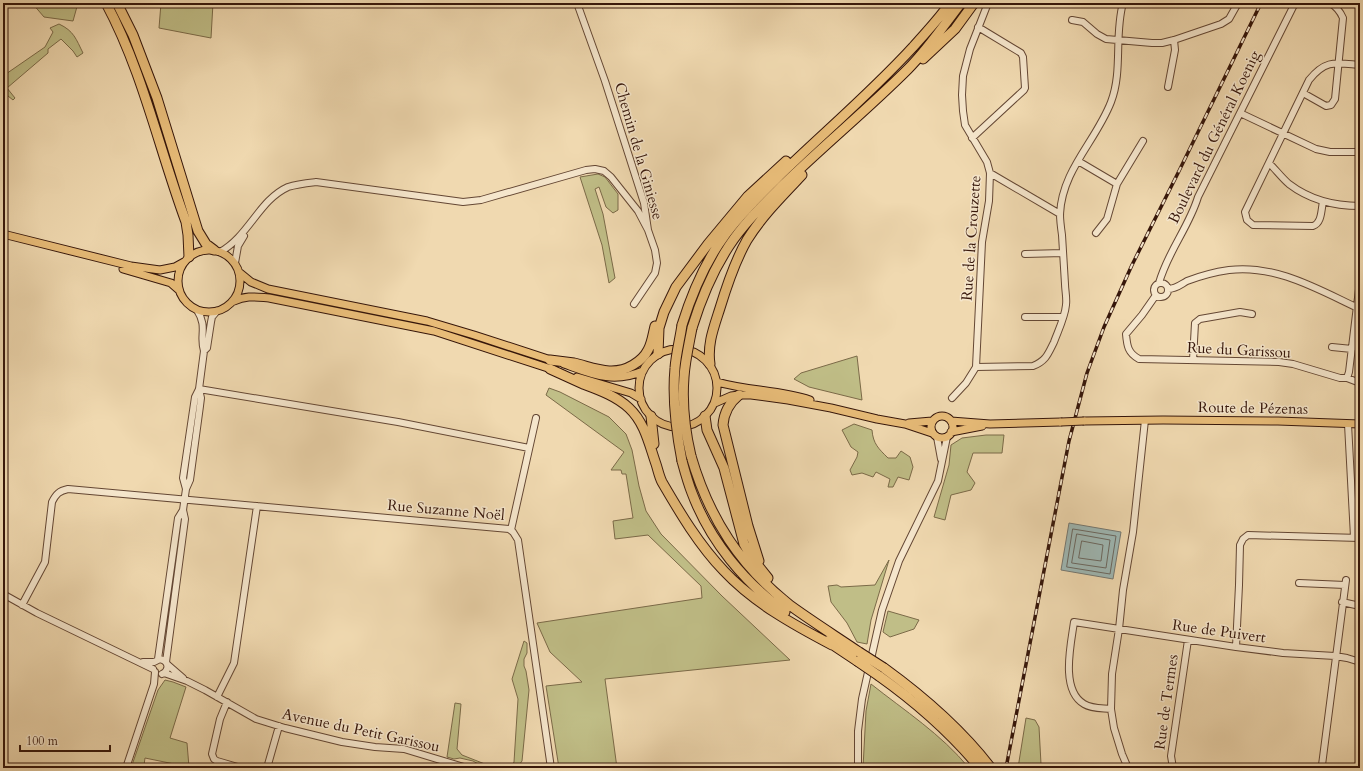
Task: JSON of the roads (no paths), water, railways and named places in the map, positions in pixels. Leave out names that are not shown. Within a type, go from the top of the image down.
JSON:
[{"type":"highway","points":[[106,3],[128,48],[147,100],[186,222],[188,235],[187,260]]},
{"type":"highway","points":[[117,3],[133,35],[157,98],[198,231],[206,244],[217,251]]},
{"type":"highway","points":[[921,38],[943,3]]},
{"type":"highway","points":[[832,645],[793,618],[762,593],[743,575],[726,554],[710,530],[692,494],[682,461],[676,430],[673,396],[675,367],[682,325],[697,284],[725,235],[746,210],[815,142],[878,84],[940,17],[950,3]]},
{"type":"highway","points":[[961,3],[932,42],[908,68],[762,206],[730,245],[705,289],[692,328],[686,358],[684,384],[685,423],[691,456],[706,501],[734,549],[761,580],[792,606],[858,656],[933,706],[951,722],[991,768]]},
{"type":"highway","points":[[860,113],[884,96],[955,29],[974,3]]},
{"type":"highway","points":[[658,354],[659,328],[664,312],[674,292],[708,244],[748,196],[800,149],[815,142]]},
{"type":"highway","points":[[710,364],[709,346],[715,324],[734,270],[747,240],[769,211],[813,163],[827,143]]},
{"type":"highway","points":[[550,364],[574,363],[613,372],[630,367],[644,356],[649,348],[662,308],[668,296],[674,292]]},
{"type":"highway","points":[[550,364],[619,400],[635,415],[645,431],[661,480],[689,527],[724,571],[737,583],[777,613],[802,629],[832,645],[858,656]]},
{"type":"highway","points":[[739,395],[726,410],[724,416],[724,432],[752,542],[764,574]]},
{"type":"highway","points":[[651,416],[653,440],[657,458],[664,478],[678,508]]},
{"type":"highway","points":[[706,416],[707,430],[724,468],[744,544],[764,574],[792,606]]},
{"type":"highway","points":[[882,672],[961,746],[980,768]]},
{"type":"main road","points":[[3,234],[131,266],[160,270],[175,268],[201,251],[217,251],[228,256],[235,263],[240,273],[251,282],[268,289],[427,321],[468,332],[598,384],[631,393],[641,399]]},
{"type":"main road","points":[[3,239],[150,276],[171,283],[179,290],[187,303],[197,310],[207,312],[217,311],[244,296],[269,298],[416,327],[550,364],[611,378],[625,377],[643,371]]},
{"type":"main road","points":[[179,290],[179,274],[187,260]]},
{"type":"main road","points":[[234,301],[240,287],[240,273]]},
{"type":"main road","points":[[684,349],[699,354],[710,364],[717,382],[717,393],[714,403],[706,416],[694,424],[680,427],[665,425],[651,416],[646,410],[641,399],[639,386],[643,371],[650,361],[658,354],[669,350],[684,349]]},
{"type":"main road","points":[[717,382],[732,386],[787,394],[809,399],[831,408]]},
{"type":"main road","points":[[714,403],[731,396],[751,395],[831,408],[905,424],[935,435],[949,435],[953,427],[951,421],[942,416],[932,421],[905,424]]},
{"type":"main road","name":"Route de Pézenas","points":[[951,421],[990,424],[1145,420],[1274,421],[1360,424]]},
{"type":"main road","points":[[932,421],[930,426],[935,435]]},
{"type":"main road","name":"Route de Pézenas","points":[[949,435],[990,424]]},
{"type":"street","name":"Chemin de la Giniesse","points":[[577,3],[605,81],[644,203],[648,230],[655,250],[657,263],[655,273],[634,304]]},
{"type":"street","name":"Rue de la Crouzette","points":[[952,398],[966,383],[976,367],[982,242],[989,201],[990,173],[987,162],[965,125],[962,111],[963,76],[970,49],[988,3]]},
{"type":"street","points":[[976,367],[1033,366],[1041,363],[1047,357],[1063,317],[1066,304],[1060,214],[1063,194],[1070,173],[1111,103],[1115,89],[1120,12],[1123,3]]},
{"type":"street","points":[[1072,20],[1083,22],[1097,34],[1106,39],[1152,43],[1174,40],[1221,24],[1229,19],[1238,3]]},
{"type":"street","name":"Boulevard du Général Koenig","points":[[1159,283],[1163,269],[1178,238],[1184,230],[1198,197],[1295,3]]},
{"type":"street","points":[[1303,93],[1326,106],[1331,105],[1335,99],[1343,18],[1340,10],[1335,5],[1330,3]]},
{"type":"street","points":[[972,138],[1025,88],[1023,57],[1021,53],[978,27]]},
{"type":"street","points":[[1168,87],[1175,50],[1174,40]]},
{"type":"street","points":[[1323,202],[1320,221],[1317,225],[1313,226],[1253,225],[1247,220],[1244,212],[1309,80],[1316,72],[1332,63],[1360,65]]},
{"type":"street","points":[[1240,112],[1316,149],[1330,152],[1360,152]]},
{"type":"street","points":[[1096,233],[1107,219],[1117,184],[1143,141]]},
{"type":"street","points":[[1078,161],[1117,184]]},
{"type":"street","points":[[1269,163],[1288,183],[1303,194],[1323,202],[1360,206]]},
{"type":"street","points":[[217,251],[235,242],[272,198],[288,187],[303,183],[316,182],[463,202],[481,200],[586,170],[595,169],[604,171],[611,177],[638,211],[648,230]]},
{"type":"street","points":[[990,173],[1060,214]]},
{"type":"street","points":[[235,263],[238,246],[249,226]]},
{"type":"street","points":[[1025,254],[1063,253]]},
{"type":"street","points":[[1168,289],[1175,289],[1188,281],[1209,274],[1229,270],[1259,270],[1274,273],[1301,282],[1358,308]]},
{"type":"street","points":[[1347,378],[1358,308],[1360,281]]},
{"type":"street","points":[[1163,283],[1168,289],[1165,296],[1161,297],[1156,296],[1153,289],[1157,284],[1163,283]]},
{"type":"street","name":"Rue du Garissou","points":[[1156,296],[1126,334],[1127,346],[1132,355],[1139,359],[1279,362],[1293,364],[1340,378],[1347,378],[1360,383]]},
{"type":"street","points":[[3,594],[22,605],[139,662],[167,670],[185,519],[183,510],[184,500],[186,489],[190,480],[201,398],[199,389],[204,351],[202,347],[204,326],[201,315],[197,310]]},
{"type":"street","points":[[204,351],[207,348],[212,317],[217,311]]},
{"type":"street","points":[[1193,360],[1195,323],[1200,319],[1240,312],[1252,314]]},
{"type":"street","points":[[1025,317],[1063,317]]},
{"type":"street","points":[[1332,347],[1352,349]]},
{"type":"street","points":[[199,389],[398,422],[529,448]]},
{"type":"street","points":[[511,530],[536,418]]},
{"type":"street","points":[[1128,768],[1114,728],[1111,709],[1112,674],[1123,590],[1133,532],[1145,420]]},
{"type":"street","points":[[1236,647],[1240,585],[1240,545],[1243,539],[1248,535],[1357,538],[1348,424]]},
{"type":"street","points":[[935,435],[941,462]]},
{"type":"street","points":[[858,768],[858,731],[862,699],[882,610],[899,561],[936,487],[941,462],[949,435]]},
{"type":"street","name":"Rue Suzanne Noël","points":[[22,605],[45,562],[52,502],[60,491],[68,489],[511,530],[516,535],[518,540],[551,768]]},
{"type":"street","points":[[217,696],[234,663],[257,506]]},
{"type":"street","points":[[126,768],[154,684],[178,518],[183,510]]},
{"type":"street","points":[[1299,583],[1345,582],[1322,765],[1320,768]]},
{"type":"street","points":[[1342,602],[1360,606]]},
{"type":"street","name":"Rue de Puivert","points":[[1111,709],[1092,707],[1084,704],[1078,700],[1073,692],[1069,661],[1074,622],[1283,654],[1336,656],[1360,662]]},
{"type":"street","name":"Rue de Termes","points":[[1173,768],[1171,756],[1188,640]]},
{"type":"street","points":[[157,668],[162,659],[167,663]]},
{"type":"street","name":"Avenue du Petit Garissou","points":[[167,663],[187,682]]},
{"type":"street","name":"Avenue du Petit Garissou","points":[[157,668],[217,696],[256,719],[342,742],[404,750],[467,768]]},
{"type":"street","points":[[227,702],[220,719],[212,754],[214,759],[217,761],[241,768]]},
{"type":"street","points":[[267,768],[279,726]]},
{"type":"water","points":[[1069,523],[1121,532],[1113,579],[1061,570]]},
{"type":"railway","points":[[1006,768],[1069,441],[1087,373],[1104,327],[1132,265],[1261,3]]}]
